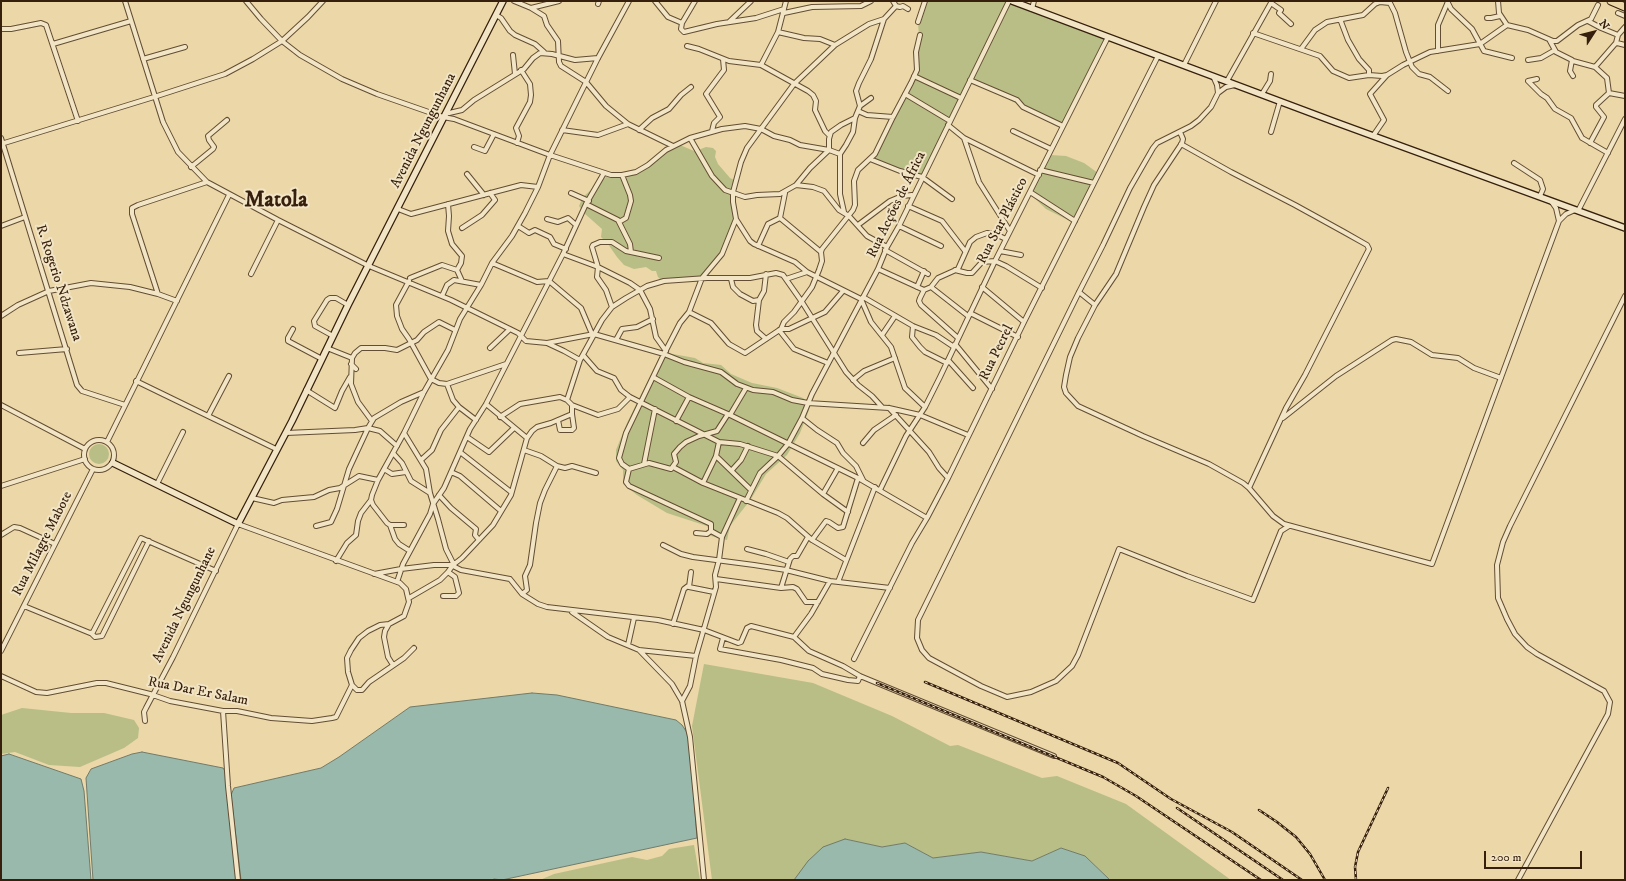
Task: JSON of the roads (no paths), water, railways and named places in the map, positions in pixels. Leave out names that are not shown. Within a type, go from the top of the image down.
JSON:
[{"type":"highway","points":[[1611,1],[1625,7]]},
{"type":"street","points":[[125,1],[154,97],[171,139],[178,152],[191,167],[207,182],[229,195],[369,266],[410,280],[510,329],[518,333],[526,341],[547,343],[593,334],[665,352],[684,362],[721,372],[746,388],[753,390],[773,392],[792,400],[808,403],[889,408],[920,415],[968,435]]},
{"type":"street","points":[[246,1],[282,41],[313,63],[342,79],[377,94],[454,119],[550,155],[604,173],[622,175],[636,172],[644,168],[661,153],[690,138],[712,131],[745,126],[761,129],[774,136],[790,140],[800,145],[829,150],[840,154]]},
{"type":"street","points":[[2,144],[225,74],[282,41],[323,1]]},
{"type":"street","name":"Avenida Ngungunhana","points":[[348,305],[503,1]]},
{"type":"street","points":[[514,1],[531,8],[544,16],[547,25],[557,38],[559,44],[559,62],[561,66],[586,82],[606,106],[628,124],[673,146]]},
{"type":"street","points":[[531,8],[559,1]]},
{"type":"street","points":[[336,561],[348,543],[356,535],[361,513],[371,500],[378,480],[431,379],[448,350],[455,330],[492,263],[518,226],[538,187],[550,155],[562,130],[598,58],[629,1]]},
{"type":"street","points":[[655,1],[668,17],[682,23]]},
{"type":"street","points":[[695,1],[682,23],[681,29],[686,32],[784,11],[812,7],[861,6],[871,1]]},
{"type":"street","points":[[728,22],[751,1]]},
{"type":"street","points":[[760,65],[778,32],[786,1]]},
{"type":"street","points":[[893,1],[896,6],[900,8],[903,6],[908,9]]},
{"type":"street","points":[[918,22],[925,1]]},
{"type":"street","points":[[1011,1],[1228,81],[1280,102],[1625,228]]},
{"type":"street","name":"Rua Acções de África","points":[[746,501],[760,473],[788,444],[802,418],[828,363],[878,269],[912,195],[1011,1]]},
{"type":"street","points":[[1032,8],[1034,1]]},
{"type":"street","points":[[1184,65],[1216,1]]},
{"type":"street","points":[[1498,1],[1500,16],[1507,25],[1528,30],[1550,41],[1557,41],[1578,25],[1588,21],[1595,13],[1598,5]]},
{"type":"street","points":[[1228,81],[1253,33],[1272,2],[1281,10],[1279,13],[1291,24]]},
{"type":"street","points":[[1301,49],[1315,30],[1321,25],[1327,22],[1363,15],[1375,4],[1380,2],[1390,2],[1414,69],[1419,74],[1430,78],[1448,91]]},
{"type":"street","points":[[1438,50],[1438,25],[1447,2]]},
{"type":"street","points":[[1447,2],[1451,9],[1472,29],[1485,52],[1512,58]]},
{"type":"street","points":[[844,212],[840,194],[840,154],[852,132],[855,118],[860,106],[857,88],[871,59],[884,19],[896,6]]},
{"type":"street","points":[[1618,13],[1625,16]]},
{"type":"street","points":[[496,16],[501,18],[515,36],[529,40],[544,52],[575,60],[598,58]]},
{"type":"street","points":[[1487,18],[1500,16]]},
{"type":"street","points":[[884,19],[869,24],[835,45],[794,84],[747,148],[741,162],[733,192],[736,219],[750,241],[758,246],[796,262],[807,272],[862,298],[913,326],[936,335],[955,345],[992,389]]},
{"type":"street","points":[[1340,19],[1348,40],[1359,59],[1369,70],[1369,75]]},
{"type":"street","points":[[53,44],[131,21]]},
{"type":"street","points":[[1588,21],[1618,35]]},
{"type":"street","points":[[1,29],[11,29],[44,23],[48,27],[78,120]]},
{"type":"street","points":[[1373,136],[1384,120],[1370,94],[1387,75],[1410,61],[1430,52],[1480,44],[1507,25]]},
{"type":"street","points":[[1595,67],[1616,43],[1618,35],[1625,27]]},
{"type":"street","points":[[778,32],[804,38],[820,39],[835,45]]},
{"type":"street","points":[[1253,33],[1320,56],[1334,71],[1349,78],[1369,75],[1387,75]]},
{"type":"street","points":[[820,252],[849,216],[854,206],[856,175],[858,170],[875,154],[914,76],[916,70],[917,46],[920,35]]},
{"type":"street","name":"Rua Star Plástico","points":[[880,490],[910,430],[925,407],[982,287],[1108,37]]},
{"type":"street","points":[[1550,41],[1554,50],[1573,61],[1595,67],[1607,78],[1609,93]]},
{"type":"street","points":[[1616,43],[1625,45]]},
{"type":"street","points":[[687,46],[699,49],[723,59],[760,65],[813,95],[816,101],[815,110],[829,135],[829,150],[810,168],[796,185],[785,193],[745,197],[725,190],[712,176],[690,138]]},
{"type":"street","points":[[143,59],[185,48]]},
{"type":"street","points":[[1528,60],[1541,58],[1554,50]]},
{"type":"street","points":[[444,116],[462,110],[474,100],[526,67],[535,55],[544,52]]},
{"type":"street","points":[[513,55],[515,74]]},
{"type":"street","name":"Rua Pecrel","points":[[854,660],[912,543],[948,478],[1024,322],[1158,56]]},
{"type":"street","points":[[712,131],[713,126],[720,117],[706,94],[724,70],[723,59]]},
{"type":"street","points":[[1573,61],[1570,71],[1573,76]]},
{"type":"street","points":[[518,143],[519,136],[516,128],[530,102],[531,95],[530,84],[521,70]]},
{"type":"street","points":[[1262,94],[1270,81],[1271,74]]},
{"type":"street","points":[[914,76],[961,98]]},
{"type":"street","points":[[1213,76],[1217,85],[1218,93]]},
{"type":"street","points":[[1537,79],[1528,81],[1547,98],[1555,109],[1571,118],[1582,138],[1608,153]]},
{"type":"street","points":[[970,80],[1017,100],[1023,107],[1063,126]]},
{"type":"street","points":[[1236,85],[1226,87],[1218,93],[1205,114],[1191,126],[1157,143],[1152,148],[1130,188],[1103,246],[918,620],[917,638],[922,650],[929,658],[980,686],[1007,697],[1031,692],[1056,682],[1072,666],[1078,655],[1119,549],[1253,600],[1281,531],[1289,526]]},
{"type":"street","points":[[639,130],[652,118],[669,109],[681,95],[691,87]]},
{"type":"street","points":[[1609,93],[1625,96]]},
{"type":"street","points":[[1590,143],[1604,118],[1596,105],[1609,93]]},
{"type":"street","points":[[905,94],[949,123],[964,138],[1040,173],[1094,183]]},
{"type":"street","points":[[860,106],[871,98]]},
{"type":"street","points":[[1271,132],[1280,102]]},
{"type":"street","points":[[858,111],[867,116],[893,116]]},
{"type":"street","points":[[829,135],[841,124],[855,118]]},
{"type":"street","points":[[1180,132],[1183,139],[1181,144],[1154,185],[1116,274],[1095,305],[1070,357],[1064,387],[1071,400],[1078,406],[1143,436],[1210,464],[1249,488],[1273,516],[1289,526],[1432,564],[1559,220],[1566,214],[1577,210],[1625,119]]},
{"type":"street","points":[[191,167],[213,149],[214,147],[208,136],[227,120]]},
{"type":"street","points":[[562,130],[598,135],[628,124]]},
{"type":"street","points":[[1013,131],[1051,149]]},
{"type":"street","points":[[474,147],[485,151],[494,134]]},
{"type":"street","name":"R. Rogerio Ndzawana","points":[[1,138],[80,389],[82,392],[125,405]]},
{"type":"street","points":[[964,138],[979,182],[1010,231]]},
{"type":"street","points":[[1181,144],[1332,225],[1367,245],[1369,248],[1280,422],[1249,488]]},
{"type":"street","points":[[870,159],[900,171],[922,177],[952,199]]},
{"type":"street","points":[[1514,162],[1540,180],[1543,189],[1540,196]]},
{"type":"street","points":[[397,582],[401,569],[430,514],[433,504],[566,249],[587,202],[604,173]]},
{"type":"street","points":[[467,174],[484,195]]},
{"type":"street","points":[[619,222],[626,218],[631,201],[622,175]]},
{"type":"street","points":[[158,294],[132,214],[132,208],[207,182]]},
{"type":"street","points":[[398,209],[411,214],[521,185],[538,187]]},
{"type":"street","points":[[796,185],[824,191],[839,210],[849,216],[869,238],[926,273],[917,287]]},
{"type":"street","points":[[1030,192],[1076,221]]},
{"type":"street","points":[[462,228],[482,215],[495,200],[490,193]]},
{"type":"street","points":[[571,193],[615,218],[619,222],[630,244],[632,252]]},
{"type":"street","points":[[780,218],[785,193]]},
{"type":"street","points":[[107,442],[229,195]]},
{"type":"street","points":[[858,225],[890,201],[902,196],[912,195]]},
{"type":"street","points":[[1551,200],[1556,208],[1559,220]]},
{"type":"street","points":[[448,204],[448,231],[450,239],[462,256],[462,260],[457,270]]},
{"type":"street","points":[[908,206],[942,221],[965,251]]},
{"type":"street","points":[[1,226],[25,217]]},
{"type":"street","points":[[547,219],[558,222],[568,218],[576,225]]},
{"type":"street","points":[[758,246],[768,224],[780,218]]},
{"type":"street","points":[[689,312],[711,323],[729,344],[742,352],[749,352],[780,329],[812,287],[822,261],[820,252],[780,218]]},
{"type":"street","points":[[629,469],[622,464],[619,458],[626,433],[680,323],[689,312],[702,278],[722,254],[736,219]]},
{"type":"street","points":[[252,274],[278,220]]},
{"type":"street","points":[[518,226],[527,232],[535,230],[550,237],[554,244],[566,249]]},
{"type":"street","points":[[898,226],[941,246]]},
{"type":"street","points":[[958,338],[921,305],[919,301],[924,290],[931,287],[938,278],[958,269],[970,242],[982,234],[995,234],[1006,239]]},
{"type":"street","points":[[612,307],[606,290],[597,277],[598,267],[592,247],[596,243],[612,242],[632,252],[659,258]]},
{"type":"street","points":[[1000,251],[1021,255]]},
{"type":"street","points":[[563,254],[598,267],[630,283],[640,290],[650,309],[656,337],[665,352]]},
{"type":"street","points":[[955,270],[972,273],[982,262],[995,261],[1042,288]]},
{"type":"street","points":[[492,263],[537,282],[549,281],[580,308],[593,334]]},
{"type":"street","points":[[462,281],[457,270],[442,265],[410,280],[399,299],[396,311],[398,321],[431,379],[439,383],[447,384],[506,364]]},
{"type":"street","points":[[878,269],[924,290]]},
{"type":"street","points":[[786,279],[807,272]]},
{"type":"street","points":[[567,400],[580,360],[606,312],[640,290],[655,283],[664,281],[702,278],[754,278],[766,274],[779,273],[786,279],[802,302],[853,380],[882,407]]},
{"type":"street","points":[[766,274],[764,291],[759,300],[756,321],[756,328],[766,339]]},
{"type":"street","points":[[731,278],[733,287],[740,294],[753,301],[759,300]]},
{"type":"street","points":[[442,296],[450,282],[454,280],[481,285]]},
{"type":"street","points":[[1,316],[18,305],[49,291],[83,284],[102,283],[130,287],[158,294],[177,301]]},
{"type":"street","points":[[931,287],[969,314],[1018,337]]},
{"type":"street","points":[[982,287],[1024,322]]},
{"type":"street","points":[[780,329],[789,329],[828,309],[843,290]]},
{"type":"street","points":[[1079,292],[1095,305]]},
{"type":"street","points":[[1518,880],[1608,714],[1610,702],[1604,691],[1537,654],[1527,647],[1516,634],[1507,619],[1498,598],[1497,565],[1501,548],[1510,526],[1625,296]]},
{"type":"street","points":[[238,524],[276,449],[286,433],[306,390],[322,359],[348,305],[336,298],[330,298],[327,300],[314,321],[315,326],[333,336]]},
{"type":"street","points":[[862,298],[871,322],[888,342],[905,388],[925,407]]},
{"type":"street","points":[[882,335],[895,316]]},
{"type":"street","points":[[616,340],[622,329],[638,327],[653,320]]},
{"type":"street","points":[[372,420],[358,402],[350,377],[352,358],[361,348],[385,348],[395,350],[419,339],[424,332],[439,322],[455,330]]},
{"type":"street","points":[[913,326],[912,337],[920,347],[925,352],[947,362],[973,388]]},
{"type":"street","points":[[293,329],[288,341],[322,359]]},
{"type":"street","points":[[490,348],[510,329]]},
{"type":"street","points":[[780,329],[794,349],[828,363]]},
{"type":"street","points":[[1280,422],[1287,414],[1336,376],[1392,340],[1396,339],[1411,342],[1432,355],[1458,358],[1474,368],[1501,378]]},
{"type":"street","points":[[547,343],[580,360]]},
{"type":"street","points":[[327,348],[352,358]]},
{"type":"street","points":[[19,353],[67,349]]},
{"type":"street","points":[[583,355],[597,371],[614,378],[621,390],[630,397],[719,442],[740,444],[778,456],[823,494],[848,512]]},
{"type":"street","points":[[853,380],[864,371],[895,358]]},
{"type":"street","points":[[351,364],[356,369]]},
{"type":"street","points":[[208,416],[229,376]]},
{"type":"street","points":[[306,390],[335,408],[350,377]]},
{"type":"street","points":[[653,377],[689,397],[864,481],[927,518]]},
{"type":"street","points":[[136,381],[276,449]]},
{"type":"street","points":[[447,384],[451,397],[459,407],[476,420]]},
{"type":"street","points":[[629,469],[644,464],[653,463],[670,470],[676,461],[674,454],[680,447],[686,442],[718,430],[746,388]]},
{"type":"street","points":[[316,526],[331,522],[344,487],[349,468],[372,420],[392,407],[424,392]]},
{"type":"street","points":[[500,417],[515,406],[525,402],[537,402],[560,397],[567,400],[572,405],[598,415],[618,409],[630,397]]},
{"type":"street","points":[[676,420],[689,397]]},
{"type":"street","points":[[486,404],[527,438]]},
{"type":"street","points":[[1,405],[85,449]]},
{"type":"street","points":[[558,420],[560,430],[574,429],[572,405]]},
{"type":"street","points":[[421,460],[432,450],[440,430],[459,407]]},
{"type":"street","points":[[889,408],[933,457],[939,468],[948,478]]},
{"type":"street","points":[[644,464],[655,409]]},
{"type":"street","points":[[409,598],[438,582],[479,540],[496,520],[511,495],[527,438],[532,431],[537,427],[572,414]]},
{"type":"street","points":[[863,443],[874,430],[896,416]]},
{"type":"street","points":[[802,418],[837,443],[840,449],[856,466],[864,481]]},
{"type":"street","points":[[286,433],[355,430],[368,428],[380,431],[397,446]]},
{"type":"street","points":[[467,437],[489,452],[514,428]]},
{"type":"street","points":[[157,484],[183,432]]},
{"type":"street","points":[[404,433],[426,469],[433,504],[446,550],[453,565]]},
{"type":"street","points":[[95,440],[103,440],[107,442],[114,450],[115,456],[112,463],[106,468],[102,470],[94,469],[85,459],[85,449],[91,442],[95,440]]},
{"type":"street","points":[[703,483],[716,456],[719,442]]},
{"type":"street","points":[[732,470],[741,460],[748,446]]},
{"type":"street","points":[[524,450],[541,456],[557,466],[565,468],[572,466],[596,473]]},
{"type":"street","points":[[460,452],[511,492]]},
{"type":"street","points":[[393,453],[402,463],[411,481],[430,493]]},
{"type":"street","points":[[716,456],[751,490]]},
{"type":"street","points":[[1,486],[85,459]]},
{"type":"street","points":[[112,463],[238,524],[397,582],[406,589],[409,598],[408,608],[404,616],[389,624],[380,625],[368,631],[359,638],[347,658],[347,665],[352,685],[357,690],[362,690],[369,682],[404,658],[414,648]]},
{"type":"street","points":[[522,594],[527,590],[525,576],[530,565],[540,503],[557,466]]},
{"type":"street","points":[[673,467],[703,483],[746,501],[778,512],[787,518],[810,539],[846,560]]},
{"type":"street","points":[[823,494],[838,468]]},
{"type":"street","name":"Rua Milagre Mabote","points":[[1,651],[94,469]]},
{"type":"street","points":[[384,469],[392,474],[406,472]]},
{"type":"street","points":[[629,469],[626,482],[629,486],[711,524],[711,531]]},
{"type":"street","points":[[451,472],[460,476],[501,511]]},
{"type":"street","points":[[252,498],[274,503],[282,500],[314,496],[344,487],[359,476],[378,480]]},
{"type":"street","points":[[781,588],[786,570],[792,557],[797,556],[826,521],[838,528],[842,528],[858,478]]},
{"type":"street","points":[[838,582],[875,488]]},
{"type":"street","points":[[439,495],[451,508],[476,529],[475,535],[479,540]]},
{"type":"street","points":[[682,701],[690,686],[696,656],[716,587],[715,574],[719,560],[722,537],[740,498]]},
{"type":"street","points":[[371,500],[390,525],[399,544],[410,551]]},
{"type":"street","name":"Avenida Ngungunhane","points":[[145,721],[144,712],[216,571],[238,524]]},
{"type":"street","points":[[390,525],[404,525]]},
{"type":"street","points":[[1,536],[14,527],[20,528],[56,544]]},
{"type":"street","points":[[696,533],[707,534],[711,531]]},
{"type":"street","points":[[711,531],[722,537]]},
{"type":"street","points":[[91,633],[94,631],[140,539],[149,541],[216,571]]},
{"type":"street","points":[[24,606],[91,633],[95,637],[102,636],[149,541]]},
{"type":"street","points":[[663,546],[681,554],[693,557],[786,570],[830,581],[890,588]]},
{"type":"street","points":[[747,549],[789,562]]},
{"type":"street","points":[[127,564],[136,567]]},
{"type":"street","points":[[373,574],[434,565],[453,565],[461,570],[510,579],[522,594],[547,608],[673,624],[704,630],[723,638],[740,642],[747,628],[751,626],[794,637],[813,653],[843,666],[860,676],[1054,756]]},
{"type":"street","points":[[443,596],[456,596],[459,593],[455,577],[448,572]]},
{"type":"street","points":[[673,624],[684,589],[688,586],[692,572]]},
{"type":"street","points":[[716,579],[781,588],[793,587],[799,592],[806,602],[818,602]]},
{"type":"street","points":[[794,637],[818,602],[830,581]]},
{"type":"street","points":[[688,586],[690,588],[714,592]]},
{"type":"street","points":[[571,611],[608,637],[639,650],[696,656]]},
{"type":"street","points":[[628,645],[634,618]]},
{"type":"street","points":[[389,624],[385,631],[384,637],[388,657],[393,665]]},
{"type":"street","points":[[723,638],[720,650],[781,660],[809,667],[822,674],[848,680],[858,681],[860,676]]},
{"type":"street","points":[[639,650],[672,684],[682,701],[690,737],[704,880]]},
{"type":"street","name":"Rua Dar Er Salam","points":[[1,676],[36,692],[47,693],[101,683],[153,695],[170,701],[223,711],[237,711],[271,718],[312,721],[332,718],[338,714],[352,685]]},
{"type":"street","points":[[223,711],[228,786],[238,880]]},
{"type":"railway","points":[[925,682],[1118,763],[1171,799],[1232,832],[1302,880]]},
{"type":"railway","points":[[877,683],[1103,777],[1136,796],[1261,880]]},
{"type":"railway","points":[[1356,880],[1355,867],[1358,852],[1388,788]]},
{"type":"railway","points":[[1177,808],[1283,880]]},
{"type":"railway","points":[[1259,810],[1296,837],[1310,854],[1325,880]]},
{"type":"district","name":"Matola","points":[[276,201]]}]
